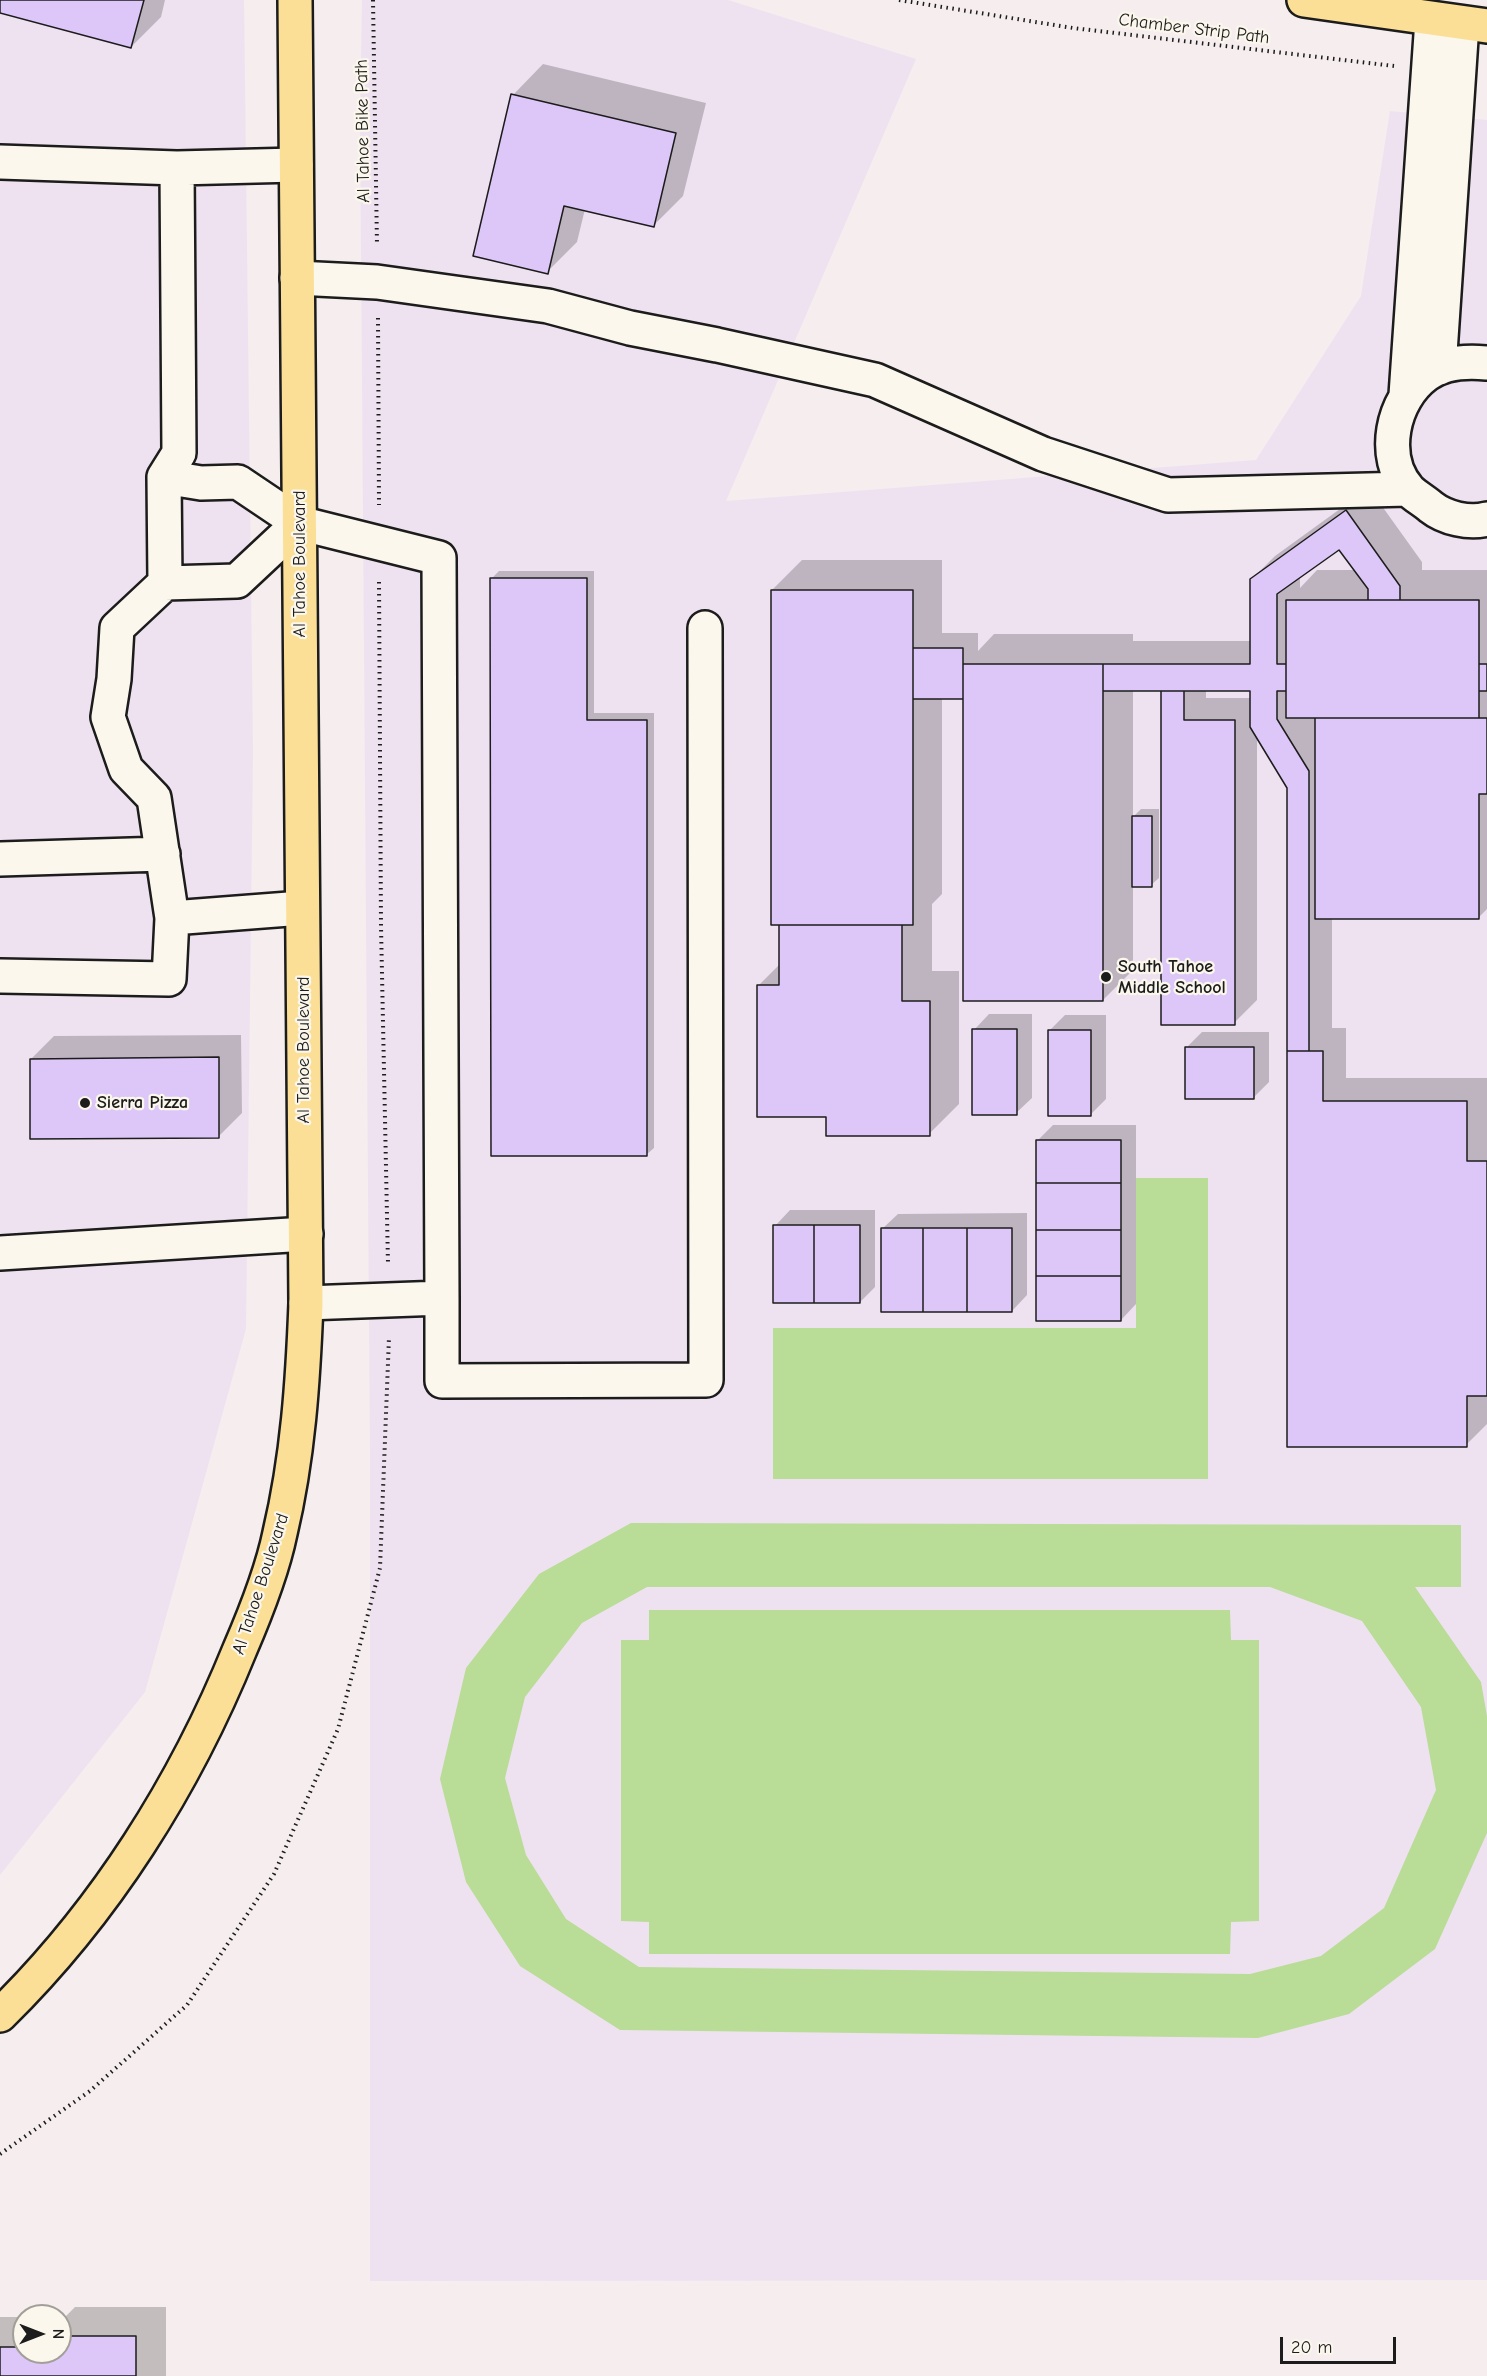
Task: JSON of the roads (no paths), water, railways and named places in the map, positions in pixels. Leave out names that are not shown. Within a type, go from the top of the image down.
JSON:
[{"type":"main road","name":"Al Tahoe Boulevard","points":[[0,2015],[74,1936],[133,1852],[175,1785],[214,1714],[252,1620],[280,1536],[296,1455],[303,1387],[306,1234],[295,0]]},
{"type":"main road","points":[[1304,0],[1460,23]]},
{"type":"lane","points":[[1406,395],[1428,70],[1460,23]]},
{"type":"lane","points":[[1439,368],[1460,23]]},
{"type":"lane","points":[[0,162],[177,168],[296,165]]},
{"type":"lane","points":[[165,583],[165,477],[179,453],[177,168]]},
{"type":"lane","points":[[297,278],[377,282],[548,306],[630,328],[875,380],[1043,454],[1168,495],[1408,489]]},
{"type":"lane","points":[[1487,363],[1466,361],[1439,368],[1425,375],[1406,395],[1397,414],[1392,441],[1396,464],[1408,489],[1440,514],[1454,519],[1487,519]]},
{"type":"lane","points":[[165,477],[201,483],[238,482],[299,523],[439,558],[442,1381],[706,1380],[705,628]]},
{"type":"lane","points":[[0,976],[169,979],[172,918],[154,798],[126,769],[108,717],[114,679],[117,628],[165,583],[237,581],[299,523]]},
{"type":"lane","points":[[0,860],[163,854]]},
{"type":"lane","points":[[172,918],[303,908]]},
{"type":"lane","points":[[0,1252],[306,1234]]},
{"type":"lane","points":[[306,1303],[442,1298]]},
{"type":"place","name":"South Tahoe Middle School","points":[[1106,977]]},
{"type":"place","name":"Sierra Pizza","points":[[85,1103]]}]
